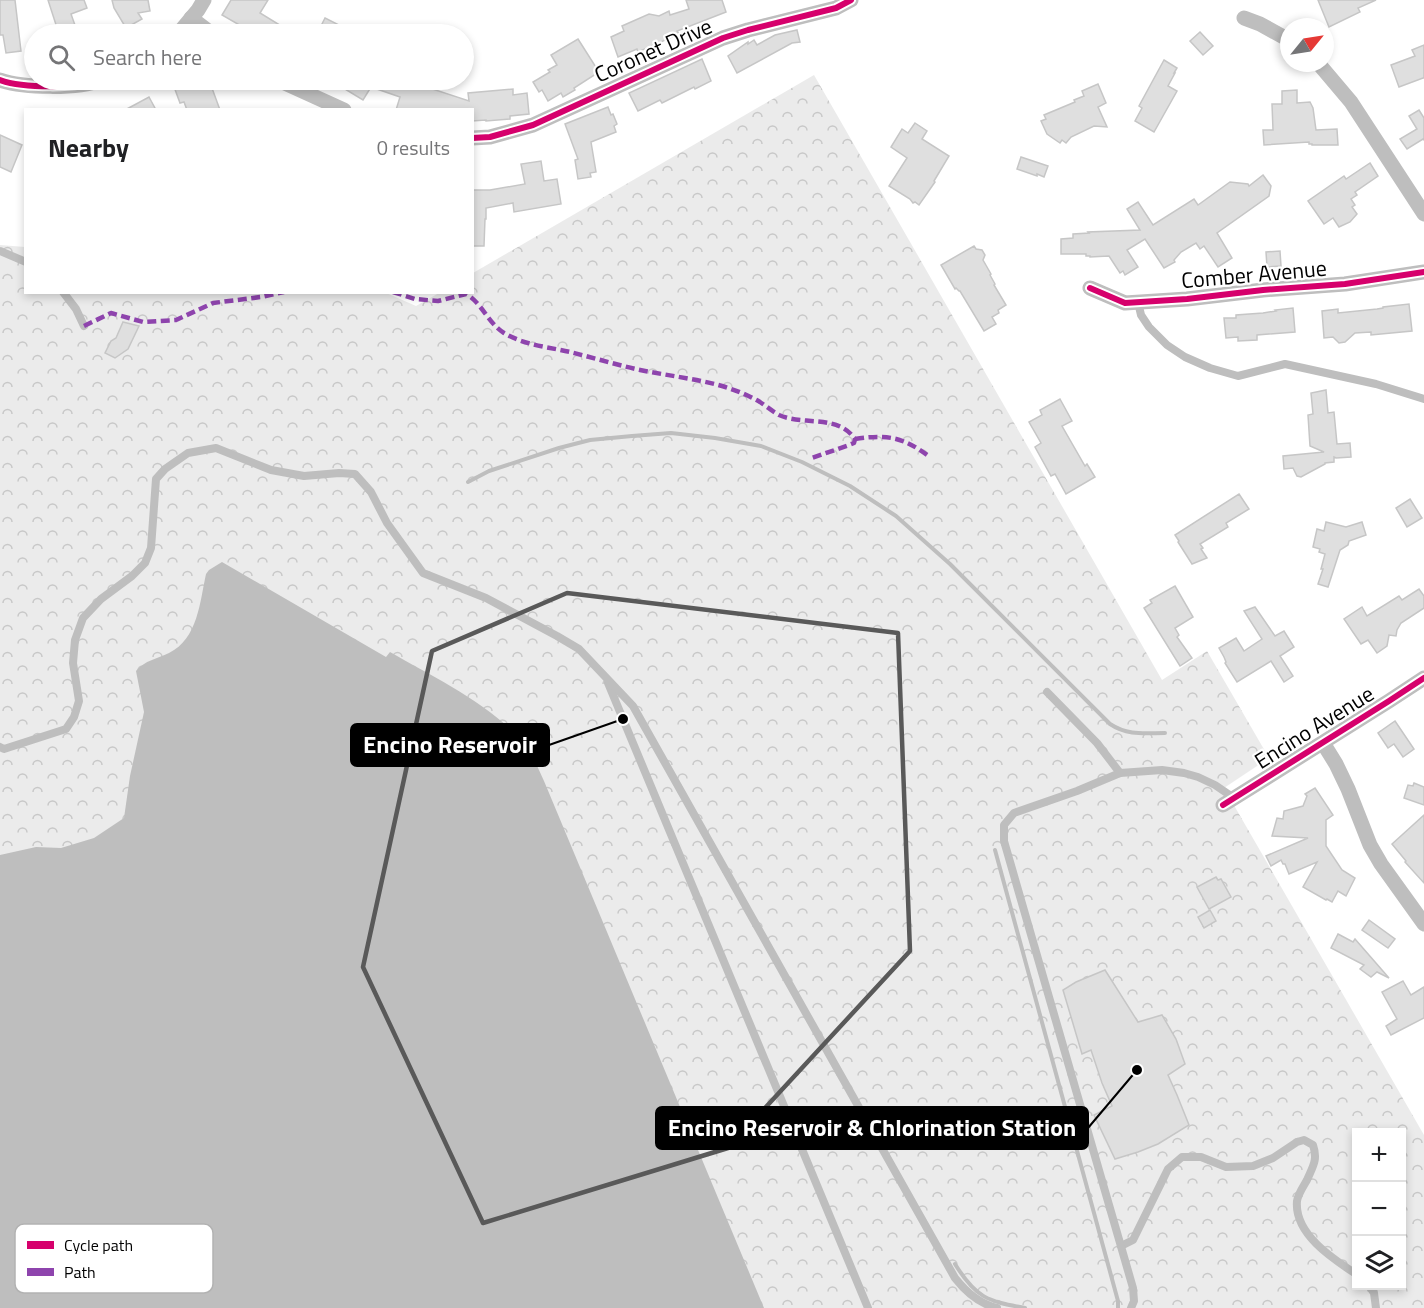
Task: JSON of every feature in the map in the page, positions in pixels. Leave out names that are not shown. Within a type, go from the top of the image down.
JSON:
[{"type":"street","points":[[186,24],[204,0]]},
{"type":"street","name":"Coronet Drive","points":[[474,138],[490,137],[533,125],[723,38],[836,8],[851,0]]},
{"type":"street","points":[[191,18],[199,24]]},
{"type":"street","points":[[1244,18],[1280,35]]},
{"type":"street","points":[[1327,72],[1351,102],[1424,214]]},
{"type":"street","points":[[0,80],[24,84]]},
{"type":"street","points":[[300,90],[340,108]]},
{"type":"street","name":"Comber Avenue","points":[[1089,288],[1123,302],[1138,302],[1345,284],[1424,272]]},
{"type":"street","name":"Encino Avenue","points":[[1229,802],[1424,678]]},
{"type":"street","points":[[1323,743],[1348,789],[1370,845],[1424,924]]},
{"type":"lane","points":[[0,251],[24,261]]},
{"type":"lane","points":[[65,294],[76,309],[84,326]]},
{"type":"lane","points":[[1138,302],[1140,315],[1167,345],[1185,357],[1210,368],[1238,376],[1285,364],[1376,384],[1424,399]]},
{"type":"lane","points":[[0,747],[4,749],[66,729],[74,717],[79,701],[73,663],[75,640],[83,618],[101,599],[132,576],[145,563],[151,548],[156,479],[165,469],[188,453],[216,448],[271,470],[304,476],[355,474],[370,492],[387,523],[423,573],[486,598],[579,649],[633,706],[955,1278],[976,1298],[997,1308]]},
{"type":"lane","points":[[605,676],[868,1308]]},
{"type":"lane","points":[[1047,692],[1097,743],[1120,773]]},
{"type":"lane","points":[[1131,1308],[1134,1301],[1133,1288],[1004,841],[1004,825],[1014,813],[1120,773],[1162,770],[1184,773],[1215,785],[1229,802]]},
{"type":"lane","points":[[1121,1246],[1133,1240],[1168,1169],[1182,1158],[1201,1157],[1226,1167],[1253,1166],[1274,1158],[1297,1142],[1304,1140],[1312,1144],[1316,1155],[1298,1199],[1298,1216],[1308,1234],[1331,1257],[1352,1271]]},
{"type":"lane","points":[[1372,1290],[1376,1308]]},
{"type":"highlighted area","points":[[567,593],[898,633],[910,951],[728,1148],[483,1223],[363,967],[432,651]]},
{"type":"green space","points":[[814,75],[1162,680],[1207,651],[1269,758],[1224,788],[1424,1135],[1424,1308],[0,1308],[0,245],[24,247],[24,294],[389,294],[416,306],[437,294],[474,294],[474,272]]},
{"type":"shaded area","points":[[222,562],[386,657],[390,652],[479,704],[511,730],[527,748],[544,781],[764,1308],[0,1308],[0,855],[36,847],[61,848],[94,838],[124,818],[130,776],[144,712],[136,671],[147,662],[179,647],[186,639],[196,618],[206,574]]},
{"type":"building","points":[[0,0],[15,0],[21,51],[6,53],[3,35],[0,35]]},
{"type":"building","points":[[48,0],[84,0],[87,8],[71,14],[75,24],[56,24]]},
{"type":"building","points":[[112,0],[148,0],[150,11],[138,13],[142,19],[133,24],[124,24]]},
{"type":"building","points":[[231,0],[268,0],[260,13],[278,24],[238,24],[222,15]]},
{"type":"building","points":[[686,0],[722,0],[726,12],[677,31],[679,34],[638,52],[637,49],[618,57],[611,37],[624,31],[622,26],[649,14],[659,16],[669,11],[670,15],[689,9]]},
{"type":"building","points":[[1318,0],[1376,0],[1358,8],[1360,12],[1334,25],[1334,18],[1325,18]]},
{"type":"building","points":[[325,18],[337,24],[322,24]]},
{"type":"building","points":[[797,30],[800,42],[792,43],[737,73],[728,56],[748,42],[748,44],[754,40],[757,45],[775,35]]},
{"type":"building","points":[[1200,32],[1213,46],[1203,55],[1190,41]]},
{"type":"building","points":[[578,39],[599,72],[563,97],[561,93],[548,101],[542,90],[539,92],[533,82],[557,65],[551,55]]},
{"type":"building","points":[[1424,45],[1424,78],[1399,87],[1391,65],[1415,56],[1412,50]]},
{"type":"building","points":[[702,59],[711,81],[662,103],[660,100],[638,111],[629,93]]},
{"type":"building","points":[[1164,60],[1177,68],[1168,86],[1177,91],[1154,132],[1135,121],[1142,108],[1139,106]]},
{"type":"building","points":[[1098,84],[1106,103],[1098,107],[1107,127],[1094,126],[1071,137],[1066,143],[1062,140],[1060,143],[1047,134],[1041,121],[1046,119],[1044,115],[1075,102],[1074,100],[1084,96],[1082,91]]},
{"type":"building","points":[[513,89],[513,95],[527,93],[529,114],[510,116],[510,119],[474,121],[474,108],[397,108],[400,97],[380,90],[435,90],[469,101],[468,93]]},
{"type":"building","points":[[175,90],[213,90],[219,108],[186,108],[184,102],[180,103]]},
{"type":"building","points":[[346,90],[369,90],[363,100]]},
{"type":"building","points":[[1297,90],[1297,103],[1310,102],[1313,108],[1316,130],[1337,129],[1338,145],[1312,145],[1309,142],[1264,145],[1263,130],[1273,130],[1272,104],[1282,104],[1282,91]]},
{"type":"building","points":[[149,97],[155,108],[129,108]]},
{"type":"building","points":[[608,107],[617,124],[614,126],[616,132],[591,142],[596,172],[590,173],[591,177],[578,179],[575,160],[578,159],[565,124]]},
{"type":"building","points":[[1419,110],[1424,118],[1424,140],[1407,149],[1400,139],[1417,129],[1409,116]]},
{"type":"building","points":[[915,123],[927,131],[922,139],[949,156],[919,205],[889,186],[907,158],[891,147],[902,129],[908,133]]},
{"type":"building","points":[[0,135],[22,145],[11,172],[0,167]]},
{"type":"building","points":[[1021,157],[1048,166],[1044,177],[1017,169]]},
{"type":"building","points":[[541,161],[544,181],[557,179],[561,204],[514,212],[513,203],[486,208],[484,246],[474,246],[474,190],[490,190],[525,184],[521,164]]},
{"type":"building","points":[[1370,163],[1378,176],[1355,192],[1357,195],[1351,199],[1355,205],[1352,207],[1357,214],[1350,222],[1339,227],[1333,218],[1324,224],[1308,201],[1344,176],[1346,179]]},
{"type":"building","points":[[1263,175],[1271,186],[1269,196],[1217,233],[1232,258],[1218,267],[1204,246],[1200,249],[1196,243],[1181,252],[1174,260],[1175,262],[1164,268],[1145,239],[1127,250],[1138,267],[1125,275],[1123,271],[1120,273],[1109,256],[1061,254],[1061,239],[1073,238],[1073,234],[1140,230],[1127,209],[1138,202],[1153,225],[1194,199],[1198,205],[1230,182],[1249,186]]},
{"type":"building","points":[[974,246],[982,250],[985,255],[983,260],[1006,305],[992,317],[996,324],[984,331],[941,265]]},
{"type":"building","points":[[1280,251],[1281,266],[1267,267],[1266,252]]},
{"type":"building","points":[[1409,304],[1412,331],[1371,335],[1371,332],[1355,333],[1345,342],[1339,343],[1333,337],[1324,338],[1322,311],[1338,309],[1338,313]]},
{"type":"building","points":[[1293,308],[1295,332],[1257,335],[1257,340],[1238,341],[1238,337],[1226,338],[1224,318]]},
{"type":"building","points":[[123,322],[139,326],[128,349],[115,358],[105,353],[111,341],[116,338]]},
{"type":"building","points":[[1326,390],[1328,413],[1334,412],[1337,444],[1350,443],[1351,457],[1334,457],[1334,462],[1325,463],[1301,477],[1297,476],[1293,468],[1284,469],[1283,456],[1324,452],[1310,446],[1308,415],[1313,414],[1311,393]]},
{"type":"building","points":[[1060,399],[1072,421],[1062,426],[1085,466],[1087,464],[1095,477],[1066,494],[1055,474],[1051,476],[1035,447],[1041,443],[1029,422],[1042,415],[1040,410]]},
{"type":"building","points":[[1239,494],[1249,509],[1226,523],[1228,527],[1200,544],[1207,558],[1192,564],[1175,535]]},
{"type":"building","points":[[1410,499],[1422,518],[1407,527],[1396,508]]},
{"type":"building","points":[[1326,522],[1346,527],[1362,522],[1366,535],[1349,541],[1348,545],[1340,550],[1328,587],[1318,584],[1325,554],[1313,547],[1317,529],[1324,531]]},
{"type":"building","points":[[1175,586],[1193,617],[1175,628],[1179,635],[1177,637],[1192,658],[1180,666],[1144,608],[1152,603],[1150,600]]},
{"type":"building","points":[[1419,589],[1424,596],[1424,608],[1401,623],[1396,636],[1389,635],[1387,646],[1377,653],[1368,640],[1361,644],[1344,619],[1362,607],[1367,616],[1399,596],[1402,600]]},
{"type":"building","points":[[1255,607],[1275,636],[1284,631],[1294,647],[1280,656],[1293,676],[1284,682],[1271,661],[1237,682],[1219,648],[1236,638],[1244,651],[1262,639],[1244,611]]},
{"type":"building","points":[[1395,721],[1414,749],[1403,757],[1394,744],[1388,748],[1378,733]]},
{"type":"building","points":[[1414,783],[1424,787],[1424,805],[1404,798],[1408,785],[1413,786]]},
{"type":"building","points":[[1315,788],[1333,815],[1326,820],[1326,846],[1342,870],[1355,878],[1346,896],[1338,891],[1332,902],[1303,887],[1317,862],[1289,874],[1281,860],[1271,866],[1266,856],[1308,838],[1272,836],[1277,818],[1283,819],[1284,811],[1303,806],[1307,796],[1305,794]]},
{"type":"building","points":[[1424,815],[1424,883],[1392,844]]},
{"type":"building","points":[[1216,877],[1218,880],[1221,879],[1231,897],[1209,909],[1197,887]]},
{"type":"building","points":[[1210,910],[1216,921],[1204,928],[1198,917]]},
{"type":"building","points":[[1369,920],[1395,939],[1388,948],[1362,930]]},
{"type":"building","points":[[1338,934],[1353,942],[1355,939],[1389,978],[1377,972],[1371,977],[1360,969],[1364,965],[1331,948]]},
{"type":"building","points":[[1105,970],[1138,1022],[1162,1015],[1176,1039],[1185,1064],[1168,1075],[1189,1125],[1158,1144],[1115,1159],[1094,1115],[1112,1106],[1091,1050],[1082,1054],[1063,990]]},
{"type":"building","points":[[1403,981],[1411,995],[1424,987],[1424,1018],[1391,1035],[1386,1026],[1397,1019],[1382,992]]},
{"type":"waterway","points":[[468,482],[489,471],[590,440],[671,433],[761,446],[802,462],[850,486],[896,516],[950,564],[1110,724],[1130,732],[1165,733]]},
{"type":"waterway","points":[[995,850],[1118,1301],[1118,1308]]},
{"type":"waterway","points":[[955,1264],[976,1291],[992,1300],[1025,1308]]},
{"type":"marked path","points":[[84,326],[111,313],[143,322],[176,320],[213,303],[275,294]]},
{"type":"marked path","points":[[399,294],[415,299],[438,301],[466,294]]},
{"type":"marked path","points":[[466,294],[476,302],[498,329],[520,340],[636,369],[722,386],[751,397],[779,415],[839,426],[855,439],[854,443],[812,458]]},
{"type":"marked path","points":[[855,439],[877,437],[895,439],[912,445],[930,457]]},
{"type":"cycle path","points":[[474,138],[490,137],[533,125],[723,38],[836,8],[851,0]]},
{"type":"cycle path","points":[[0,80],[24,85]]},
{"type":"cycle path","points":[[1090,288],[1125,303],[1345,284],[1424,272]]},
{"type":"cycle path","points":[[1223,805],[1424,678]]},
{"type":"place","name":"Encino Reservoir","points":[[623,719]]},
{"type":"place","name":"Encino Reservoir & Chlorination Station","points":[[1137,1070]]}]
